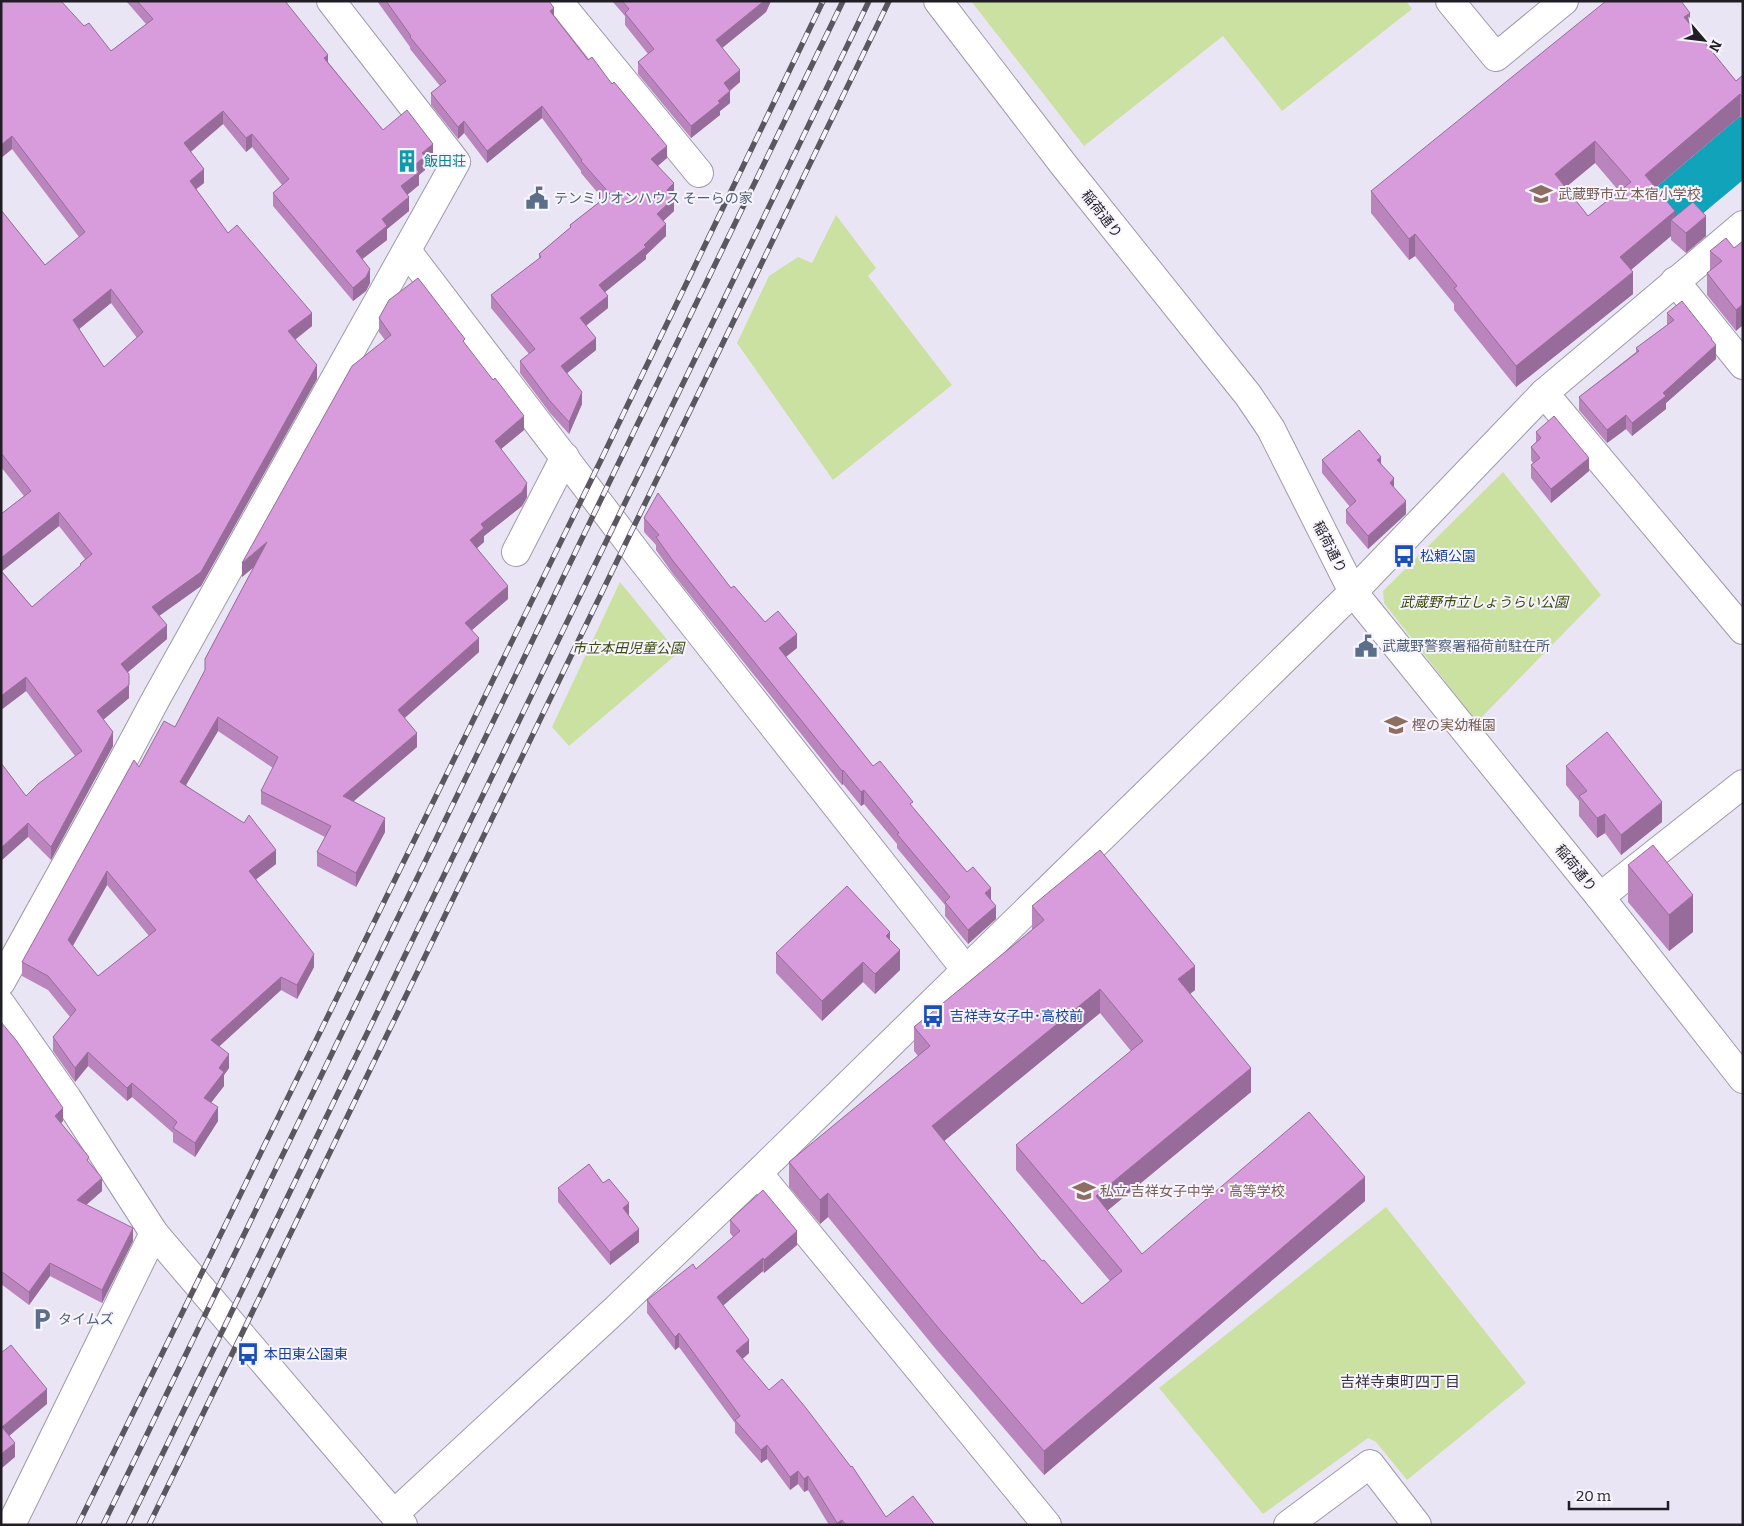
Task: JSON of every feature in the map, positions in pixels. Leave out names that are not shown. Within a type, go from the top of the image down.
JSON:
[{"type":"street","points":[[1,982],[456,162],[331,1]]},
{"type":"street","points":[[558,1],[699,173]]},
{"type":"street","name":"稲荷通り","points":[[938,1],[1085,192],[1248,395],[1271,429],[1353,592],[1600,897],[1743,1079]]},
{"type":"street","points":[[1450,1],[1496,57],[1564,1]]},
{"type":"street","points":[[1,1004],[67,1098],[154,1233],[398,1520],[1353,592],[1544,394],[1743,225]]},
{"type":"street","points":[[407,250],[640,557],[966,970]]},
{"type":"street","points":[[1675,281],[1743,365]]},
{"type":"street","points":[[1544,394],[1743,630]]},
{"type":"street","points":[[516,552],[565,457]]},
{"type":"street","points":[[1600,897],[1743,784]]},
{"type":"street","points":[[758,1172],[1047,1525]]},
{"type":"street","points":[[11,1525],[154,1233]]},
{"type":"street","points":[[1288,1525],[1370,1464],[1417,1525]]},
{"type":"green space","points":[[971,1],[1406,1],[1412,9],[1282,111],[1223,36],[1084,146]]},
{"type":"green space","points":[[836,215],[876,268],[868,276],[952,385],[833,480],[737,343],[769,276],[798,257],[812,263]]},
{"type":"green space","name":"武蔵野市立しょうらい公園","points":[[1503,472],[1601,595],[1477,722],[1384,603],[1383,591]]},
{"type":"green space","name":"市立本田児童公園","points":[[620,582],[678,653],[569,746],[552,727]]},
{"type":"green space","points":[[1386,1207],[1526,1383],[1407,1480],[1376,1442],[1368,1438],[1263,1514],[1159,1388]]},
{"type":"water","points":[[1740,116],[1743,119],[1743,180],[1677,235],[1645,197]]},
{"type":"building","points":[[1,1],[61,1],[84,26],[89,23],[111,51],[153,19],[137,1],[285,1],[328,55],[324,58],[383,130],[407,110],[433,144],[422,153],[425,156],[414,166],[419,172],[401,186],[409,197],[382,219],[387,226],[356,251],[370,269],[366,277],[353,288],[273,193],[289,179],[252,134],[246,138],[223,111],[184,143],[204,169],[190,181],[228,233],[237,225],[312,313],[288,331],[317,365],[201,572],[152,607],[167,625],[121,664],[129,674],[129,685],[97,711],[113,732],[51,847],[28,823],[1,848],[1,763],[26,796],[38,784],[82,751],[26,677],[1,696],[1,571],[32,607],[92,554],[59,512],[1,558],[1,514],[31,491],[1,453],[1,210],[45,265],[85,232],[12,136],[1,145]],"holes":[[[111,289],[143,332],[104,367],[73,320]]]},
{"type":"building","points":[[386,1],[549,1],[554,8],[550,11],[588,60],[592,57],[612,84],[614,82],[667,146],[651,159],[674,183],[667,190],[674,198],[657,214],[666,224],[644,245],[646,247],[599,285],[608,296],[580,318],[596,338],[561,366],[582,392],[569,422],[550,401],[520,361],[535,349],[491,295],[541,257],[539,254],[571,227],[570,225],[610,194],[581,161],[542,106],[487,151],[464,121],[458,127],[431,93],[446,81],[410,37]]},
{"type":"building","points":[[622,1],[764,1],[716,40],[740,70],[724,83],[730,91],[718,101],[720,103],[691,126],[638,62],[654,49],[625,13],[629,9]]},
{"type":"building","points":[[1606,1],[1681,1],[1690,13],[1684,17],[1736,81],[1743,75],[1743,98],[1740,94],[1645,175],[1675,211],[1620,257],[1633,272],[1516,366],[1454,288],[1457,286],[1415,234],[1409,239],[1371,191]],"holes":[[[1595,141],[1631,182],[1588,216],[1555,174]]]},
{"type":"building","points":[[1693,202],[1706,216],[1686,233],[1671,220]]},
{"type":"building","points":[[1726,238],[1734,248],[1743,241],[1743,304],[1736,310],[1707,273],[1722,261],[1710,251]]},
{"type":"building","points":[[418,278],[465,339],[463,341],[524,416],[495,441],[527,483],[522,492],[481,524],[484,528],[470,540],[508,586],[465,623],[479,638],[398,710],[417,733],[343,796],[385,818],[356,873],[317,852],[331,826],[261,791],[278,757],[218,717],[180,782],[244,823],[249,815],[276,850],[249,871],[314,954],[297,985],[281,977],[211,1040],[229,1054],[219,1068],[224,1072],[204,1098],[218,1107],[195,1143],[173,1128],[177,1122],[132,1083],[127,1088],[88,1052],[75,1068],[53,1037],[76,1010],[48,976],[22,962],[134,760],[139,767],[164,721],[175,727],[205,670],[205,659],[267,542],[242,563],[352,366],[391,335],[379,318],[389,300]],"holes":[[[107,871],[156,930],[98,976],[68,940]]]},
{"type":"building","points":[[1682,301],[1716,345],[1663,393],[1666,396],[1632,423],[1626,415],[1607,430],[1579,397],[1639,351],[1636,348],[1674,320],[1667,313]]},
{"type":"building","points":[[1554,416],[1589,458],[1551,489],[1531,465],[1540,458],[1531,447],[1541,438],[1536,432]]},
{"type":"building","points":[[1359,430],[1381,457],[1377,460],[1394,478],[1390,483],[1406,501],[1368,536],[1346,510],[1356,501],[1322,460]]},
{"type":"building","points":[[658,493],[731,588],[734,586],[765,622],[778,611],[797,634],[779,648],[873,766],[880,761],[913,802],[910,804],[967,872],[973,867],[991,888],[985,893],[996,906],[968,930],[945,902],[950,897],[897,834],[899,833],[864,790],[861,792],[842,771],[673,561],[656,537],[659,535],[644,518]]},
{"type":"building","points":[[1607,732],[1662,802],[1621,835],[1605,814],[1597,818],[1579,796],[1587,791],[1566,766]]},
{"type":"building","points":[[1653,845],[1693,895],[1669,915],[1628,865]]},
{"type":"building","points":[[1100,850],[1195,966],[1178,979],[1251,1068],[1096,1196],[1142,1254],[1309,1112],[1365,1177],[1044,1451],[935,1324],[828,1193],[820,1200],[789,1162],[930,1046],[914,1027],[1044,920],[1032,906]],"holes":[[[1100,989],[1143,1041],[1016,1145],[1122,1271],[1082,1304],[1044,1260],[1042,1261],[932,1126]]]},
{"type":"building","points":[[847,886],[890,932],[886,936],[900,950],[875,974],[863,962],[822,1001],[776,953]]},
{"type":"building","points":[[1,1022],[16,1040],[63,1108],[55,1116],[89,1157],[87,1160],[102,1178],[77,1200],[133,1228],[102,1290],[50,1263],[29,1292],[1,1271]]},
{"type":"building","points":[[589,1164],[603,1183],[609,1179],[629,1203],[623,1208],[639,1229],[610,1252],[558,1188]]},
{"type":"building","points":[[763,1190],[797,1231],[717,1297],[749,1340],[736,1351],[769,1390],[782,1379],[852,1466],[886,1517],[913,1496],[935,1525],[846,1525],[842,1520],[837,1523],[808,1476],[804,1479],[798,1471],[790,1477],[767,1445],[761,1450],[735,1420],[740,1416],[679,1333],[675,1337],[647,1300],[693,1264],[696,1269],[740,1231],[730,1220]]},
{"type":"building","points":[[11,1345],[47,1389],[2,1427],[15,1443],[1,1454],[1,1353]]},
{"type":"railway","points":[[78,1525],[601,460],[823,1]]},
{"type":"railway","points":[[103,1525],[843,1]]},
{"type":"railway","points":[[128,1525],[869,1]]},
{"type":"railway","points":[[149,1525],[889,1]]},
{"type":"place","name":"飯田荘","points":[[407,161]]},
{"type":"place","name":"武蔵野市立 本宿小学校","points":[[1541,194]]},
{"type":"place","name":"テンミリオンハウス そーらの家","points":[[537,198]]},
{"type":"place","name":"松頼公園","points":[[1404,556]]},
{"type":"place","name":"武蔵野警察署稲荷前駐在所","points":[[1366,646]]},
{"type":"place","name":"樫の実幼稚園","points":[[1396,725]]},
{"type":"place","name":"吉祥寺女子中･高校前","points":[[933,1016]]},
{"type":"place","name":"私立 吉祥女子中学・高等学校","points":[[1084,1191]]},
{"type":"place","name":"タイムズ","points":[[42,1319]]},
{"type":"place","name":"本田東公園東","points":[[248,1354]]},
{"type":"district","name":"吉祥寺東町四丁目","points":[[1400,1382]]}]
